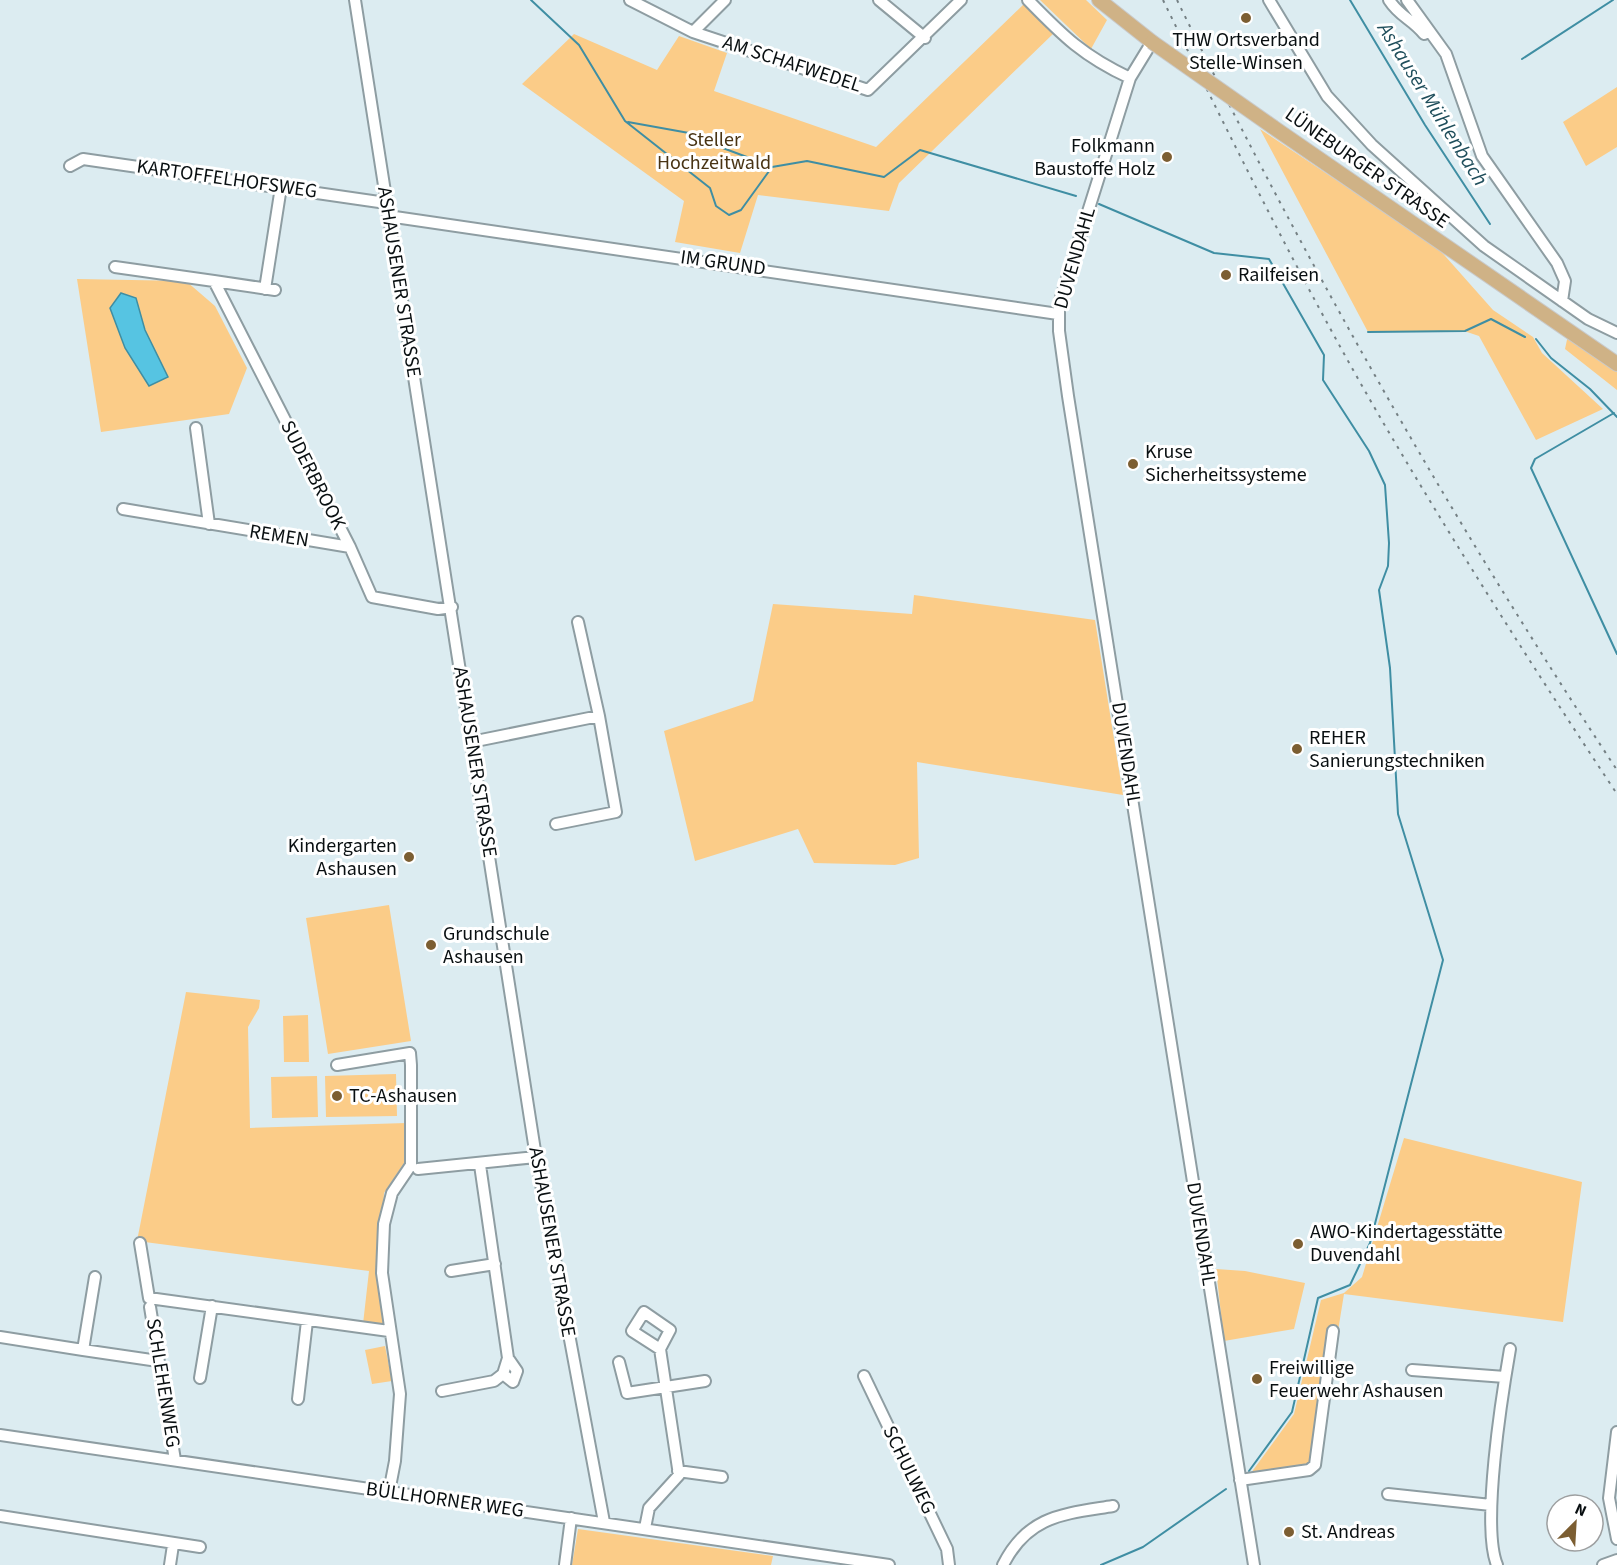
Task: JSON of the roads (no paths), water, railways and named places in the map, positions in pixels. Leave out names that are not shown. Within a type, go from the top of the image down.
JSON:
[{"type":"main road","name":"LÜNEBURGER STRASSE","points":[[1099,0],[1152,42],[1617,364]]},
{"type":"street","name":"ASHAUSENER STRASSE","points":[[355,0],[452,607],[536,1157],[604,1522]]},
{"type":"street","name":"AM SCHAFWEDEL","points":[[630,0],[693,32],[868,90],[925,38],[961,0]]},
{"type":"street","points":[[693,32],[725,0]]},
{"type":"street","points":[[879,0],[925,38]]},
{"type":"street","points":[[1028,0],[1084,54],[1130,78]]},
{"type":"street","points":[[1269,0],[1327,96],[1372,145],[1484,246],[1588,320],[1617,333]]},
{"type":"street","points":[[1389,0],[1398,15],[1417,25],[1432,43],[1446,54]]},
{"type":"street","points":[[1407,0],[1446,54],[1482,156],[1557,263],[1565,281],[1562,301]]},
{"type":"street","name":"DUVENDAHL","points":[[1152,42],[1130,78],[1058,314],[1068,396],[1254,1565]]},
{"type":"street","name":"KARTOFFELHOFSWEG","points":[[70,166],[83,159],[386,203]]},
{"type":"street","points":[[115,267],[270,290],[280,187]]},
{"type":"street","name":"IM GRUND","points":[[388,216],[1058,314]]},
{"type":"street","name":"SUDERBROOK","points":[[214,281],[350,547],[372,597],[438,609],[452,607]]},
{"type":"street","points":[[196,428],[209,524]]},
{"type":"street","name":"REMEN","points":[[123,509],[350,547]]},
{"type":"street","points":[[556,824],[616,812],[599,716],[578,622]]},
{"type":"street","points":[[471,742],[599,716]]},
{"type":"street","points":[[338,1065],[410,1053],[411,1165],[392,1193],[384,1224],[382,1273],[400,1394],[395,1461],[389,1492]]},
{"type":"street","points":[[418,1169],[480,1165],[536,1157]]},
{"type":"street","points":[[442,1391],[494,1381],[503,1374],[508,1358],[480,1165]]},
{"type":"street","points":[[140,1243],[149,1298],[389,1331]]},
{"type":"street","points":[[451,1271],[495,1264]]},
{"type":"street","points":[[83,1350],[95,1277]]},
{"type":"street","points":[[200,1378],[212,1306]]},
{"type":"street","name":"SCHLEHENWEG","points":[[150,1307],[175,1460]]},
{"type":"street","points":[[298,1399],[307,1321]]},
{"type":"street","points":[[1240,1480],[1309,1470],[1315,1465],[1333,1331]]},
{"type":"street","points":[[0,1337],[158,1361]]},
{"type":"street","points":[[645,1528],[650,1508],[679,1475],[660,1349]]},
{"type":"street","points":[[1497,1565],[1492,1553],[1491,1505],[1510,1349]]},
{"type":"street","points":[[620,1362],[627,1393],[705,1381]]},
{"type":"street","points":[[1412,1370],[1505,1377]]},
{"type":"street","name":"SCHULWEG","points":[[864,1376],[947,1549],[949,1565]]},
{"type":"street","points":[[1617,1432],[1613,1496],[1617,1539]]},
{"type":"street","name":"BÜLLHORNER WEG","points":[[0,1435],[890,1565]]},
{"type":"street","points":[[678,1471],[722,1477]]},
{"type":"street","points":[[1388,1494],[1491,1505]]},
{"type":"street","points":[[1003,1565],[1021,1538],[1054,1515],[1113,1506]]},
{"type":"street","points":[[0,1516],[173,1545],[200,1547]]},
{"type":"street","points":[[565,1565],[572,1518]]},
{"type":"street","points":[[170,1565],[173,1545]]},
{"type":"street","points":[[1603,1565],[1617,1560]]},
{"type":"water","points":[[121,293],[136,298],[145,330],[168,377],[149,386],[125,348],[110,308]]},
{"type":"waterway","points":[[531,0],[579,45],[625,121],[710,188],[716,206],[729,215],[741,210],[772,167],[807,161],[884,177],[920,150],[1076,196]]},
{"type":"waterway","name":"Ashauser Mühlenbach","points":[[1350,0],[1425,125],[1490,224]]},
{"type":"waterway","points":[[1522,59],[1613,0]]},
{"type":"waterway","points":[[628,122],[689,133]]},
{"type":"waterway","points":[[704,141],[771,166]]},
{"type":"waterway","points":[[1099,204],[1214,253],[1269,259],[1324,355],[1323,380],[1369,451],[1385,485],[1389,543],[1388,566],[1379,590],[1390,668],[1398,814],[1443,960],[1370,1243],[1350,1285],[1318,1298],[1292,1412],[1249,1471]]},
{"type":"waterway","points":[[1368,332],[1465,331],[1491,319],[1525,337]]},
{"type":"waterway","name":"Ashauser Mühlenbach","points":[[1536,339],[1551,358],[1590,389],[1617,417]]},
{"type":"waterway","name":"Ashauser Mühlenbach","points":[[1614,413],[1535,459],[1531,468],[1617,654]]},
{"type":"waterway","points":[[1101,1565],[1143,1547],[1226,1489]]},
{"type":"railway","points":[[1163,0],[1270,214],[1354,372],[1469,564],[1617,794]]},
{"type":"railway","points":[[1177,0],[1330,296],[1440,488],[1617,770]]},
{"type":"place","name":"THW Ortsverband Stelle-Winsen","points":[[1246,18]]},
{"type":"place","name":"Folkmann Baustoffe Holz","points":[[1167,157]]},
{"type":"place","name":"Railfeisen","points":[[1226,275]]},
{"type":"place","name":"Kruse Sicherheitssysteme","points":[[1133,464]]},
{"type":"place","name":"REHER Sanierungstechniken","points":[[1297,749]]},
{"type":"place","name":"Kindergarten Ashausen","points":[[409,857]]},
{"type":"place","name":"Grundschule Ashausen","points":[[431,945]]},
{"type":"place","name":"TC-Ashausen","points":[[337,1096]]},
{"type":"place","name":"AWO-Kindertagesstätte Duvendahl","points":[[1298,1244]]},
{"type":"place","name":"Freiwillige Feuerwehr Ashausen","points":[[1257,1379]]},
{"type":"place","name":"St. Andreas","points":[[1289,1532]]},
{"type":"park label","name":"Steller Hochzeitwald","points":[[714,152]]}]
